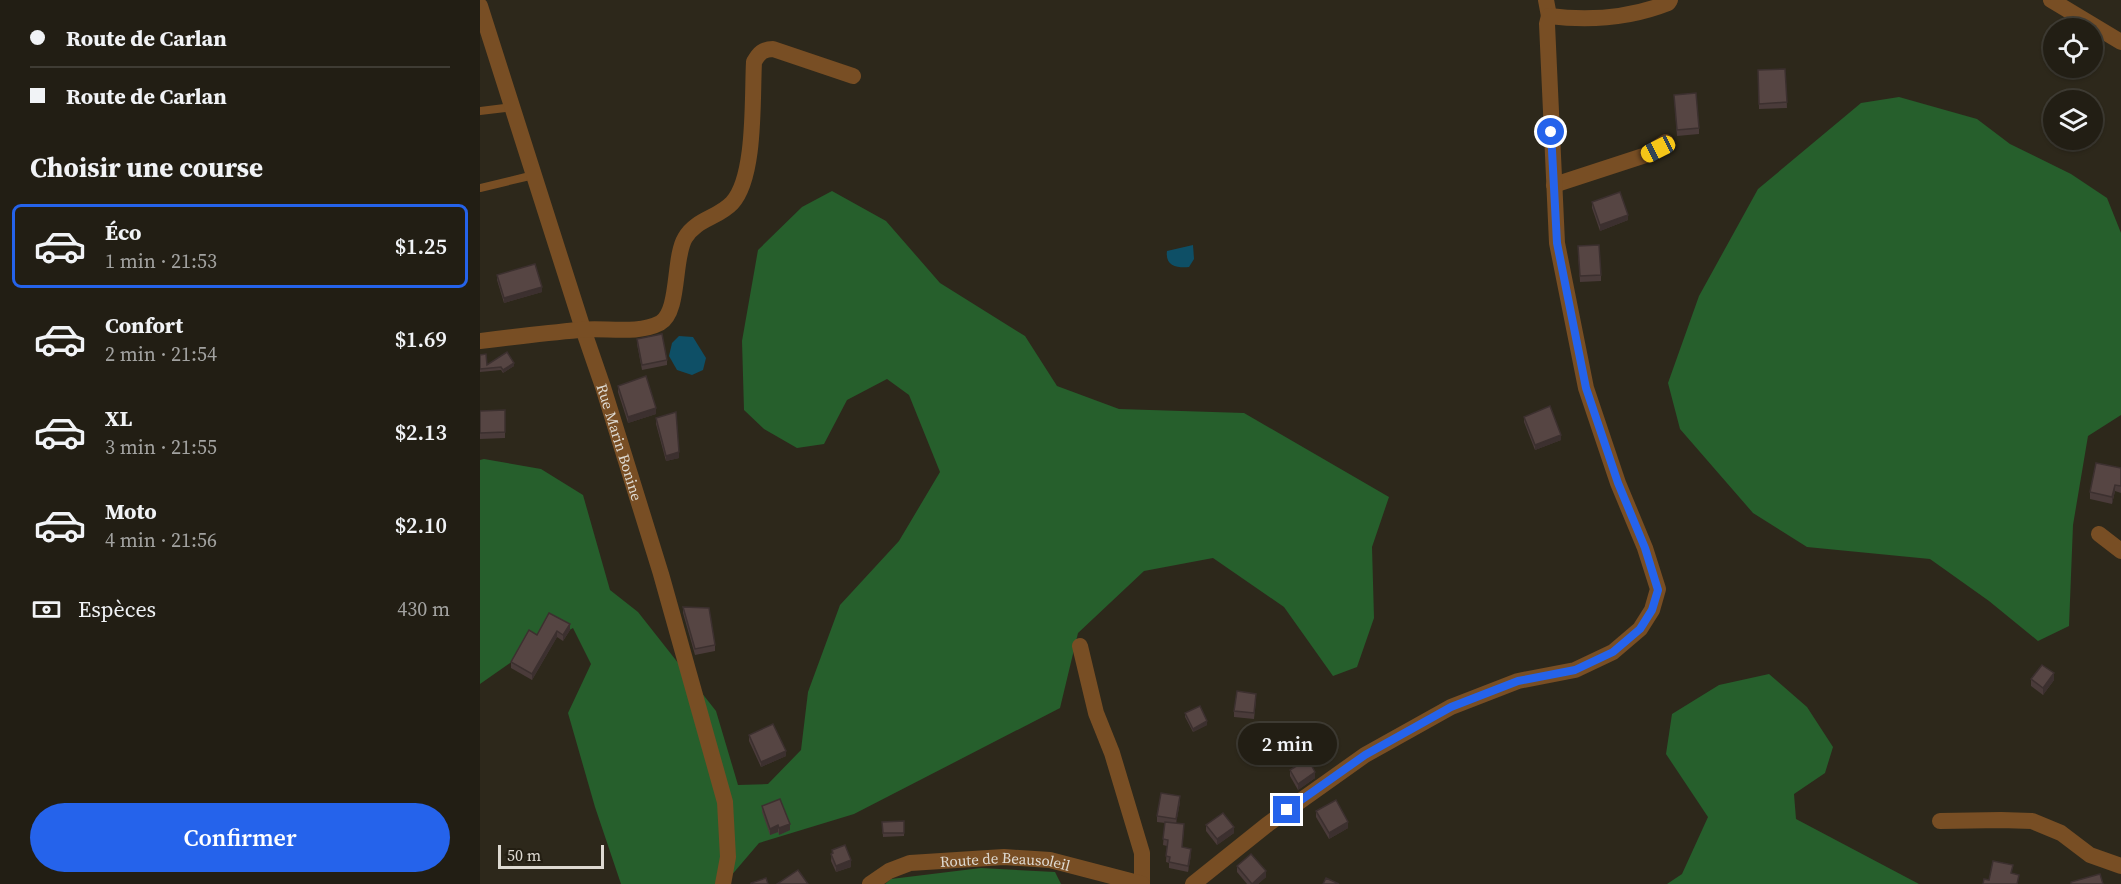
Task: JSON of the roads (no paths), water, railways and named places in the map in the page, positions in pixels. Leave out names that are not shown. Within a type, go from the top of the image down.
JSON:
[{"type":"street","points":[[1193,884],[1268,824],[1365,755],[1451,707],[1518,681],[1575,670],[1613,652],[1640,629],[1652,610],[1658,590],[1645,548],[1618,483],[1586,388],[1557,243],[1547,8],[1575,19],[1612,17],[1645,12],[1668,3],[1670,0]]},
{"type":"street","points":[[2051,0],[2121,42]]},
{"type":"street","name":"Rue Marin Bonine","points":[[480,6],[662,574],[725,801],[728,857],[723,884]]},
{"type":"street","points":[[480,341],[583,329],[620,331],[653,326],[662,322],[668,316],[672,304],[679,255],[685,238],[698,223],[732,204],[742,188],[749,167],[754,62],[758,54],[773,48],[853,76]]},
{"type":"street","points":[[1554,185],[1646,155],[1666,142]]},
{"type":"street","points":[[2099,534],[2121,551]]},
{"type":"street","points":[[1080,646],[1096,713],[1112,753],[1142,852],[1142,884]]},
{"type":"street","points":[[1940,821],[2001,819],[2032,821],[2061,833],[2090,855],[2121,866]]},
{"type":"street","name":"Route de Beausoleil","points":[[870,884],[889,871],[910,863],[1004,857],[1050,860],[1142,884]]},
{"type":"lane","points":[[480,111],[513,107]]},
{"type":"lane","points":[[480,188],[535,175]]},
{"type":"water","points":[[1193,245],[1194,259],[1189,267],[1180,267],[1170,263],[1167,251]]},
{"type":"water","points":[[679,336],[693,337],[706,358],[703,370],[692,375],[677,370],[669,356],[672,343]]}]
